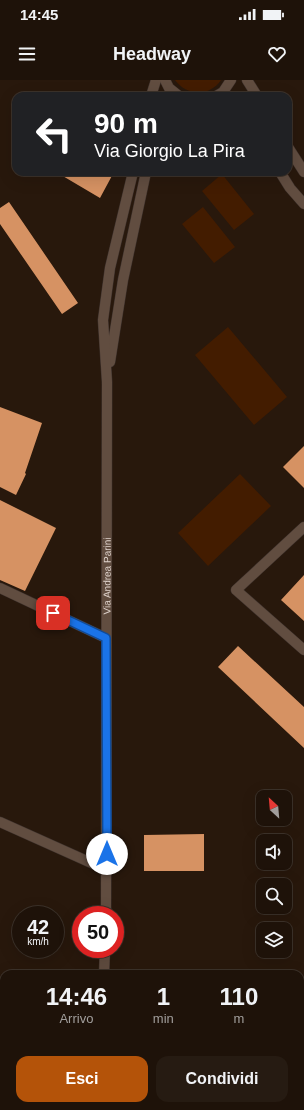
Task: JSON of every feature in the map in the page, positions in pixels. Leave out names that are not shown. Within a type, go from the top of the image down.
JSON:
[{"type":"main road","points":[[152,92],[156,80]]},
{"type":"main road","points":[[164,80],[169,88],[174,92]]},
{"type":"main road","points":[[223,92],[232,80]]},
{"type":"main road","points":[[247,80],[254,92]]},
{"type":"main road","points":[[292,153],[304,172]]},
{"type":"main road","points":[[107,382],[103,320],[110,268],[132,176]]},
{"type":"main road","points":[[107,382],[123,280],[145,176]]},
{"type":"main road","points":[[282,176],[290,188],[304,204]]},
{"type":"main road","name":"Via Andrea Parini","points":[[107,382],[107,906]]},
{"type":"main road","points":[[304,527],[236,590],[304,650]]},
{"type":"main road","points":[[0,588],[106,638]]},
{"type":"main road","points":[[0,822],[107,870]]},
{"type":"main road","points":[[104,970],[105,958]]},
{"type":"shaded area","points":[[175,80],[221,80],[216,86],[205,92],[191,92]]},
{"type":"shaded area","points":[[220,176],[224,176],[254,214],[234,230],[202,191]]},
{"type":"shaded area","points":[[203,207],[235,247],[214,263],[182,224]]},
{"type":"shaded area","points":[[228,327],[287,397],[254,425],[195,355]]},
{"type":"shaded area","points":[[240,474],[271,506],[208,566],[178,533]]},
{"type":"building","points":[[63,176],[112,176],[100,198]]},
{"type":"building","points":[[9,202],[78,303],[62,314],[0,224],[0,208]]},
{"type":"building","points":[[0,407],[42,423],[25,473],[26,474],[16,495],[0,487]]},
{"type":"building","points":[[304,446],[304,488],[283,467]]},
{"type":"building","points":[[0,500],[56,528],[25,591],[0,580]]},
{"type":"building","points":[[304,575],[304,621],[281,600]]},
{"type":"building","points":[[238,646],[304,707],[304,748],[218,667]]},
{"type":"building","points":[[204,834],[204,871],[144,871],[144,835]]},
{"type":"route","points":[[53,613],[106,638],[107,854]]}]
